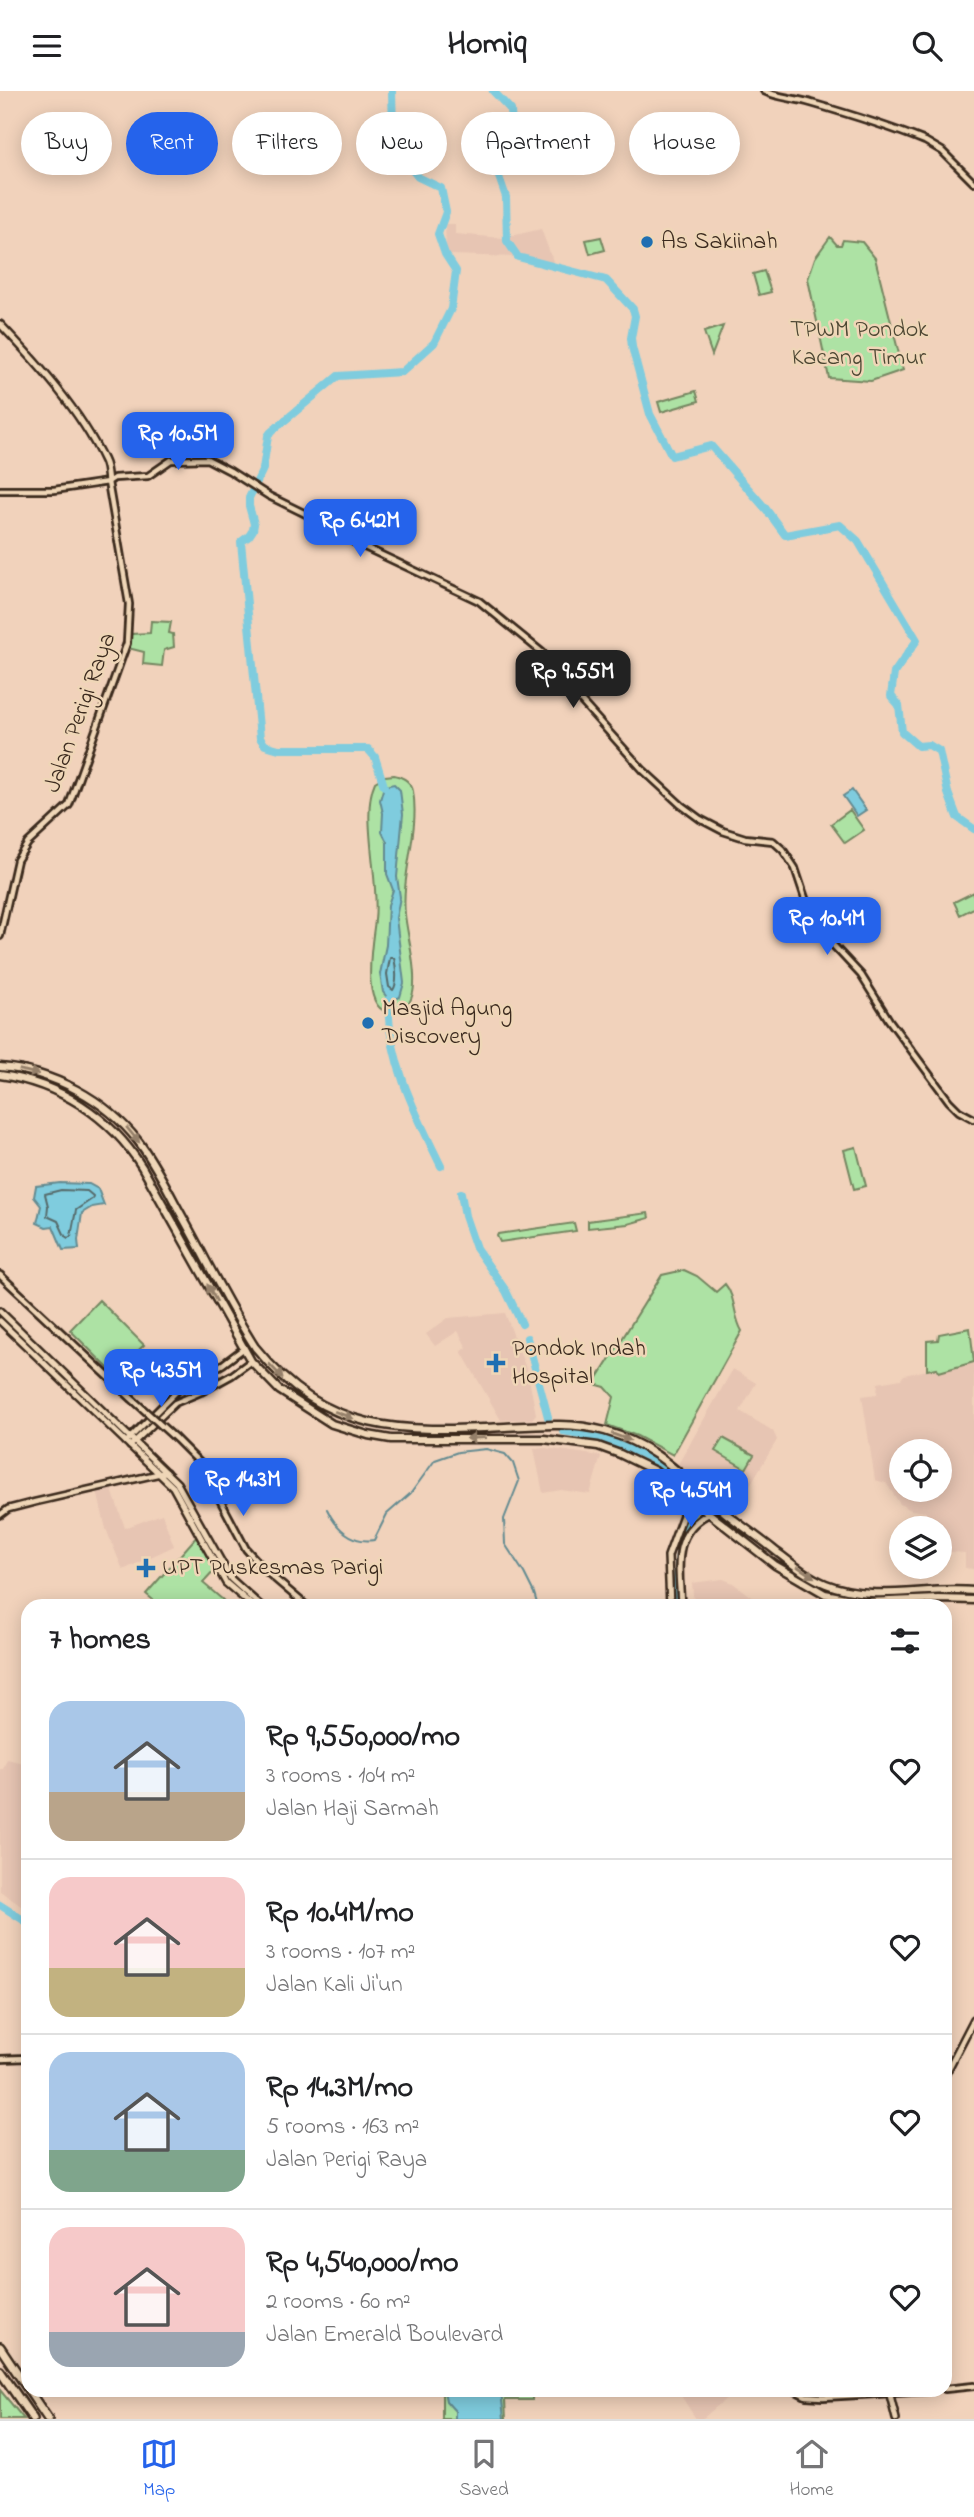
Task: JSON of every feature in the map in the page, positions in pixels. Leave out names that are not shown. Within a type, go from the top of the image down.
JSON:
[{"type":"highway","points":[[0,2347],[21,2378]]},
{"type":"highway","points":[[0,2371],[33,2419]]},
{"type":"highway","points":[[34,2397],[48,2419]]},
{"type":"main road","points":[[0,324],[36,365],[86,430],[106,463],[108,482]]},
{"type":"main road","points":[[0,1067],[25,1070],[57,1080],[96,1102],[120,1121],[155,1166],[250,1339],[287,1382],[313,1401],[350,1418],[377,1425],[420,1429],[563,1425],[603,1431],[641,1445],[675,1466],[712,1502],[811,1576],[843,1589],[885,1593],[974,1591]]},
{"type":"main road","points":[[0,1075],[34,1083],[74,1100],[122,1139],[142,1167],[251,1361],[279,1390],[316,1415],[374,1437],[417,1440],[492,1437],[563,1440],[598,1446],[655,1471],[775,1565],[809,1587],[840,1599]]},
{"type":"main road","points":[[0,1311],[52,1366],[184,1492],[231,1579],[253,1599]]},
{"type":"main road","points":[[0,1321],[52,1366]]},
{"type":"main road","points":[[374,1437],[377,1425]]},
{"type":"main road","points":[[563,1425],[563,1440]]},
{"type":"main road","points":[[163,1473],[179,1495],[226,1583],[245,1599]]},
{"type":"main road","points":[[670,1599],[668,1556],[672,1539],[684,1515],[684,1493]]},
{"type":"main road","points":[[681,1599],[680,1549],[693,1521],[705,1512]]},
{"type":"main road","points":[[684,1515],[693,1521]]},
{"type":"main road","points":[[764,1556],[770,1555],[772,1548]]},
{"type":"main road","points":[[775,1565],[776,1558],[782,1555]]},
{"type":"main road","points":[[952,1601],[974,1600]]},
{"type":"main road","points":[[952,2061],[974,2019]]},
{"type":"main road","points":[[891,2397],[895,2419]]},
{"type":"street","points":[[764,91],[812,103],[925,141],[942,151],[974,183]]},
{"type":"street","points":[[0,490],[54,490],[108,482],[114,478],[148,476],[171,460],[200,457],[214,462],[257,489],[375,553],[468,595],[488,607],[544,654],[581,701],[643,770],[681,805],[723,831],[745,838],[773,841],[783,850],[794,868],[811,916],[861,975],[889,1020],[949,1101],[959,1111],[974,1119]]},
{"type":"street","name":"Jalan Perigi Raya","points":[[0,936],[18,860],[28,843],[69,805],[127,643],[129,604],[108,482]]},
{"type":"street","points":[[0,1275],[201,1464],[246,1549],[268,1573],[299,1599]]},
{"type":"street","points":[[130,1441],[178,1390],[243,1349]]},
{"type":"street","points":[[130,1441],[175,1402],[201,1392],[251,1361]]},
{"type":"street","points":[[0,1515],[8,1509],[34,1502],[163,1473]]},
{"type":"street","points":[[0,2059],[21,2058]]},
{"type":"street","points":[[952,2388],[974,2386]]},
{"type":"shaded area","points":[[445,224],[455,224],[455,234],[503,238],[541,229],[553,261],[549,265],[532,263],[520,257],[449,255],[446,252]]},
{"type":"shaded area","name":"Pondok Indah Hospital","points":[[505,1313],[528,1374],[536,1414],[532,1419],[501,1420],[461,1351],[467,1348],[458,1331],[435,1346],[426,1334],[448,1318]]},
{"type":"shaded area","points":[[974,1362],[974,1569],[965,1568],[965,1553],[952,1552],[952,1516],[927,1516],[926,1512],[911,1510],[899,1502],[952,1502],[952,1439],[889,1439],[889,1488],[886,1483],[875,1480],[862,1396],[877,1394],[878,1383],[937,1368],[939,1372]]},
{"type":"shaded area","points":[[733,1369],[756,1383],[740,1411],[773,1431],[777,1440],[750,1485],[741,1480],[725,1503],[677,1466]]},
{"type":"shaded area","points":[[545,1448],[601,1456],[590,1494],[561,1490],[543,1493],[534,1449]]},
{"type":"shaded area","points":[[111,1487],[125,1528],[162,1514],[174,1546],[123,1570],[106,1529],[97,1491]]},
{"type":"shaded area","points":[[723,1579],[754,1599],[693,1599],[692,1583]]},
{"type":"shaded area","points":[[7,1759],[21,1762],[21,1906],[0,1891],[0,1769],[3,1769]]},
{"type":"shaded area","points":[[682,2397],[728,2397],[702,2419],[696,2419]]},
{"type":"green space","points":[[601,237],[605,250],[590,254],[586,240]]},
{"type":"green space","name":"TPWM Pondok Kacang Timur","points":[[830,237],[837,245],[841,245],[843,240],[862,242],[875,258],[903,370],[871,381],[829,378],[808,279],[815,258]]},
{"type":"green space","points":[[764,271],[771,292],[759,295],[753,274]]},
{"type":"green space","points":[[723,326],[712,355],[704,332]]},
{"type":"green space","points":[[696,391],[699,401],[661,412],[658,402]]},
{"type":"green space","points":[[151,621],[171,622],[169,633],[173,634],[174,647],[164,650],[162,666],[143,664],[144,652],[128,648],[131,634],[150,633]]},
{"type":"green space","points":[[394,775],[410,785],[415,806],[404,899],[414,969],[413,991],[407,1005],[396,1012],[384,1011],[376,1003],[370,975],[376,904],[369,812],[375,782],[385,776]]},
{"type":"green space","points":[[850,810],[864,830],[845,843],[831,824]]},
{"type":"green space","points":[[974,892],[974,908],[960,915],[954,902]]},
{"type":"green space","points":[[856,1147],[866,1186],[854,1189],[844,1150]]},
{"type":"green space","points":[[648,1213],[649,1218],[628,1224],[588,1228],[588,1221]]},
{"type":"green space","points":[[574,1223],[576,1231],[500,1242],[497,1236],[498,1234]]},
{"type":"green space","points":[[684,1270],[697,1276],[716,1292],[725,1284],[742,1331],[673,1455],[637,1436],[607,1425],[614,1397],[605,1387],[594,1384],[662,1275]]},
{"type":"green space","points":[[99,1300],[144,1345],[114,1374],[70,1330]]},
{"type":"green space","points":[[970,1328],[974,1362],[939,1372],[937,1368],[927,1370],[927,1341],[938,1340],[939,1334]]},
{"type":"green space","points":[[723,1438],[754,1455],[746,1469],[715,1451]]},
{"type":"green space","points":[[198,1535],[216,1569],[203,1583],[222,1599],[152,1599],[146,1594]]},
{"type":"green space","points":[[0,2390],[24,2419],[0,2419]]},
{"type":"green space","points":[[442,2397],[532,2397],[532,2400],[505,2400],[506,2419],[442,2419]]},
{"type":"water","points":[[394,784],[400,790],[403,814],[397,877],[400,897],[396,918],[404,983],[400,997],[389,1000],[383,992],[380,974],[386,945],[388,905],[393,890],[387,874],[387,842],[382,832],[383,813],[380,800],[384,786]]},
{"type":"water","points":[[852,790],[866,810],[857,816],[843,796]]},
{"type":"water","points":[[89,1184],[98,1189],[104,1205],[92,1207],[82,1213],[79,1249],[63,1250],[53,1226],[46,1227],[37,1223],[41,1206],[34,1197],[36,1186]]},
{"type":"water","points":[[445,2397],[502,2397],[504,2419],[455,2419],[455,2411]]},
{"type":"waterway","points":[[384,786],[375,757],[368,749],[279,749],[265,745],[260,738],[241,542],[253,530],[249,498],[263,469],[271,432],[338,376],[402,372],[434,343],[451,309],[456,271],[445,254],[438,234],[446,212],[441,188],[418,177],[400,155],[410,150],[393,130],[392,91]]},
{"type":"waterway","points":[[493,91],[511,110],[512,129],[497,171],[506,197],[507,241],[518,257],[606,280],[633,309],[635,316],[632,347],[650,414],[672,456],[711,446],[785,535],[840,525],[858,541],[917,640],[894,673],[891,696],[899,705],[902,732],[918,746],[929,745],[939,751],[948,793],[957,817],[974,829]]},
{"type":"waterway","points":[[388,1000],[389,1022],[398,1065],[413,1106],[441,1166]]},
{"type":"waterway","points":[[461,1193],[465,1216],[476,1248],[506,1291],[522,1324]]},
{"type":"waterway","points":[[527,1338],[548,1417]]},
{"type":"waterway","points":[[563,1431],[600,1439],[639,1453],[658,1462],[689,1488],[699,1503],[685,1527],[679,1552],[678,1599]]},
{"type":"waterway","points":[[327,1509],[345,1533],[366,1541],[374,1540],[387,1514],[411,1493],[435,1460],[458,1452],[486,1449],[505,1454],[513,1463],[519,1481],[504,1519],[505,1544],[524,1573],[536,1599]]},
{"type":"waterway","points":[[0,1905],[21,1918]]},
{"type":"place","name":"As Sakiinah","points":[[647,242]]},
{"type":"place","name":"Masjid Agung Discovery","points":[[368,1023]]},
{"type":"place","name":"Pondok Indah Hospital","points":[[496,1363]]},
{"type":"place","name":"UPT Puskesmas Parigi","points":[[146,1568]]}]
